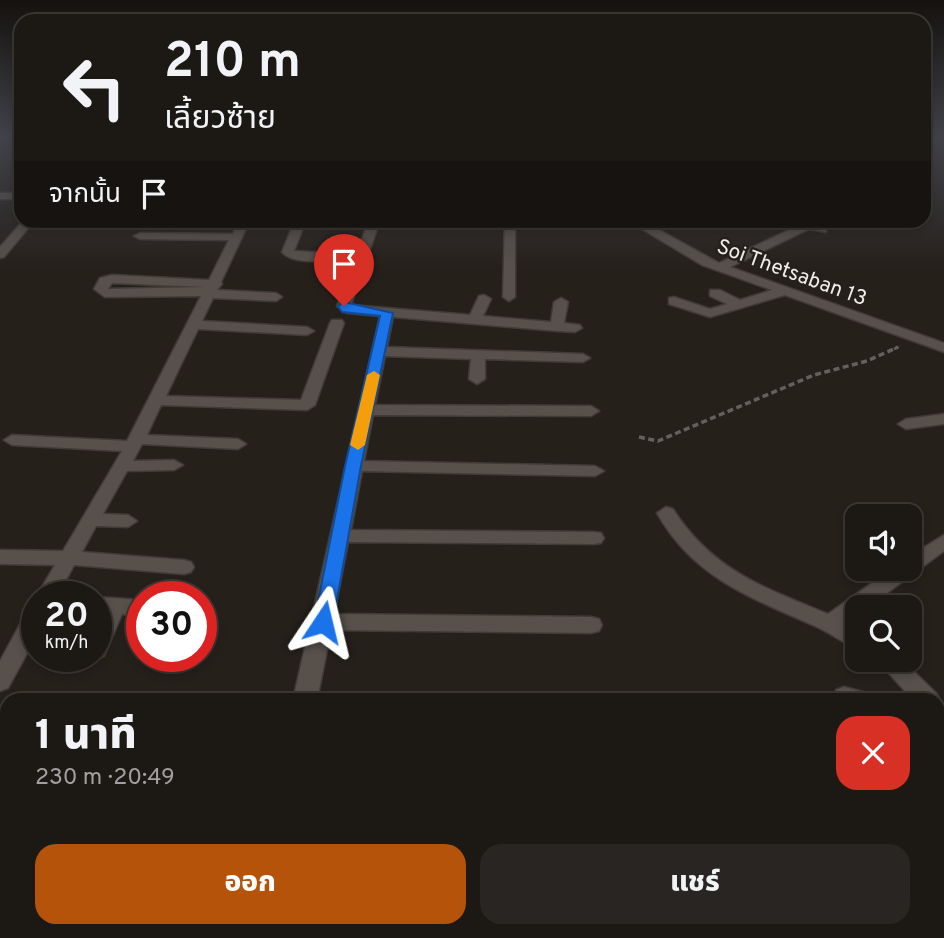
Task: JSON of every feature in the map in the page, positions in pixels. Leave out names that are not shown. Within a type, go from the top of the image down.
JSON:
[{"type":"street","points":[[0,254],[23,228]]},
{"type":"street","points":[[54,581],[119,466],[135,443],[213,290],[241,228]]},
{"type":"street","points":[[298,228],[288,252],[298,257],[327,257]]},
{"type":"street","points":[[372,228],[344,306],[346,309],[575,328]]},
{"type":"street","points":[[509,297],[510,228]]},
{"type":"street","name":"Soi Thetsaban 13","points":[[645,228],[675,246],[720,267],[944,348]]},
{"type":"street","points":[[720,267],[802,228]]},
{"type":"street","points":[[816,228],[822,230]]},
{"type":"street","points":[[140,236],[237,237]]},
{"type":"street","points":[[213,290],[105,293],[100,289],[104,281],[112,279],[213,290],[276,297]]},
{"type":"street","points":[[674,301],[710,313],[787,290]]},
{"type":"street","points":[[715,293],[741,305]]},
{"type":"street","points":[[474,320],[484,299]]},
{"type":"street","points":[[557,327],[561,302]]},
{"type":"street","points":[[307,693],[387,313]]},
{"type":"street","points":[[156,400],[307,405],[337,323]]},
{"type":"street","points":[[194,325],[307,331]]},
{"type":"street","points":[[378,351],[583,358]]},
{"type":"street","points":[[477,379],[478,355]]},
{"type":"street","points":[[366,410],[591,411]]},
{"type":"street","points":[[906,424],[944,419]]},
{"type":"street","points":[[12,440],[238,444]]},
{"type":"street","points":[[119,466],[174,465]]},
{"type":"street","points":[[353,466],[596,471]]},
{"type":"street","points":[[666,513],[683,543],[704,562],[724,575],[845,633]]},
{"type":"street","points":[[89,520],[128,521]]},
{"type":"street","points":[[339,536],[594,538]]},
{"type":"street","points":[[922,557],[944,541]]},
{"type":"street","points":[[0,556],[184,567]]},
{"type":"street","points":[[830,624],[889,581]]},
{"type":"street","points":[[323,622],[592,625]]},
{"type":"street","points":[[1,679],[21,643]]},
{"type":"street","points":[[899,672],[919,693]]},
{"type":"path","points":[[639,438],[658,441],[814,375],[867,361],[919,338]]},
{"type":"slow traffic","points":[[358,445],[374,375]]},
{"type":"route","points":[[323,622],[353,466],[387,313],[346,309],[344,306]]}]
